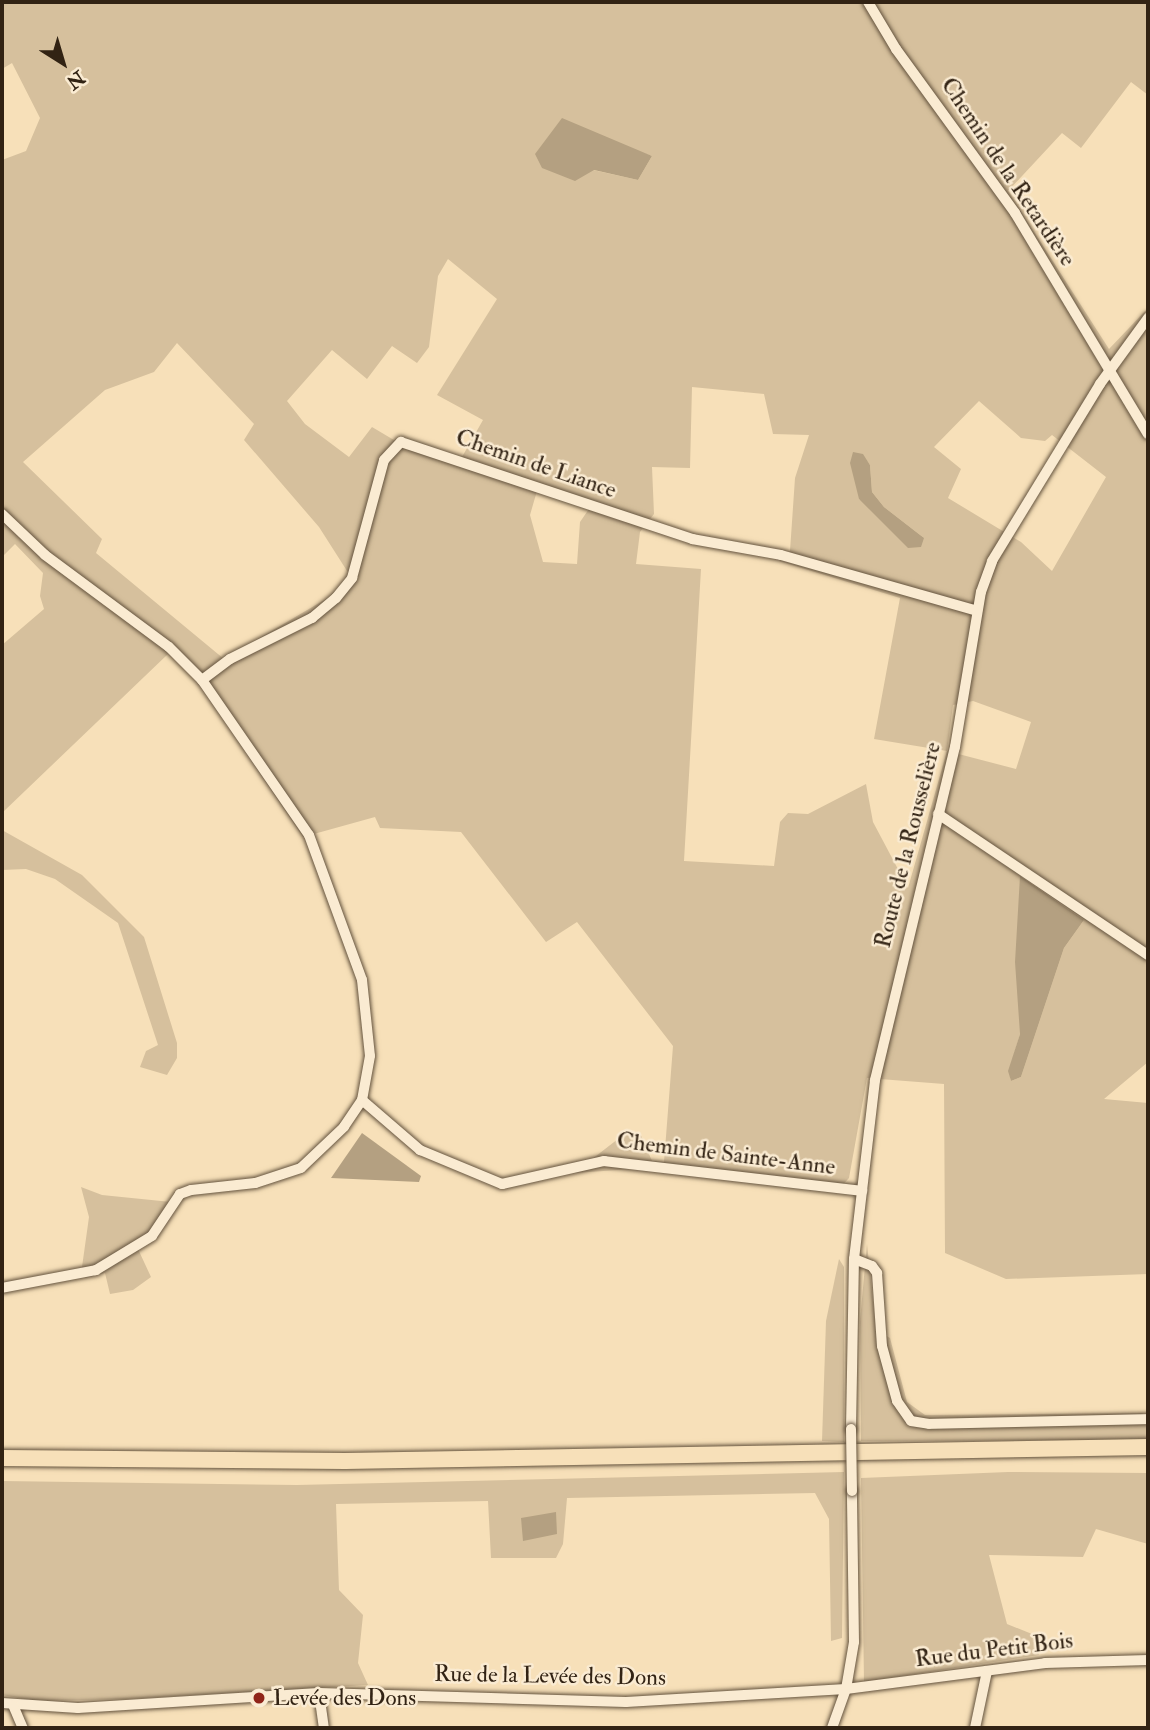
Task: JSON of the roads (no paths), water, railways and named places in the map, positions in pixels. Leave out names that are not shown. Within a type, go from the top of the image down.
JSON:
[{"type":"highway","points":[[2,1458],[335,1461],[1148,1447]]},
{"type":"highway","points":[[2,1468],[363,1471],[1148,1458]]},
{"type":"street","name":"Chemin de la Retardière","points":[[868,2],[895,49],[1015,213],[1148,434]]},
{"type":"street","name":"Route de la Rousselière","points":[[832,1728],[846,1689],[855,1617],[851,1429],[853,1259],[882,1043],[955,747],[977,611],[992,561],[1109,369],[1148,318]]},
{"type":"street","name":"Chemin de Liance","points":[[202,680],[230,659],[312,618],[344,588],[352,578],[384,460],[401,442],[692,539],[782,555],[977,611]]},
{"type":"street","points":[[2,514],[45,555],[169,648],[202,680],[318,854],[366,998],[370,1056],[362,1100],[344,1127],[301,1168],[279,1178],[180,1194],[152,1236],[96,1270],[2,1288]]},
{"type":"street","points":[[938,814],[1148,955]]},
{"type":"street","name":"Chemin de Sainte-Anne","points":[[362,1100],[419,1150],[502,1184],[604,1161],[862,1191]]},
{"type":"street","points":[[853,1259],[872,1266],[877,1273],[882,1346],[897,1401],[911,1421],[929,1424],[1148,1419]]},
{"type":"street","name":"Rue du Petit Bois","points":[[846,1689],[1112,1658],[1148,1660]]},
{"type":"street","points":[[975,1728],[987,1671]]},
{"type":"street","name":"Rue de la Levée des Dons","points":[[8,1704],[78,1709],[319,1693],[626,1702],[846,1689]]},
{"type":"street","points":[[319,1693],[324,1728]]},
{"type":"street","points":[[8,1704],[23,1728]]},
{"type":"place","name":"Levée des Dons","points":[[259,1698]]}]
